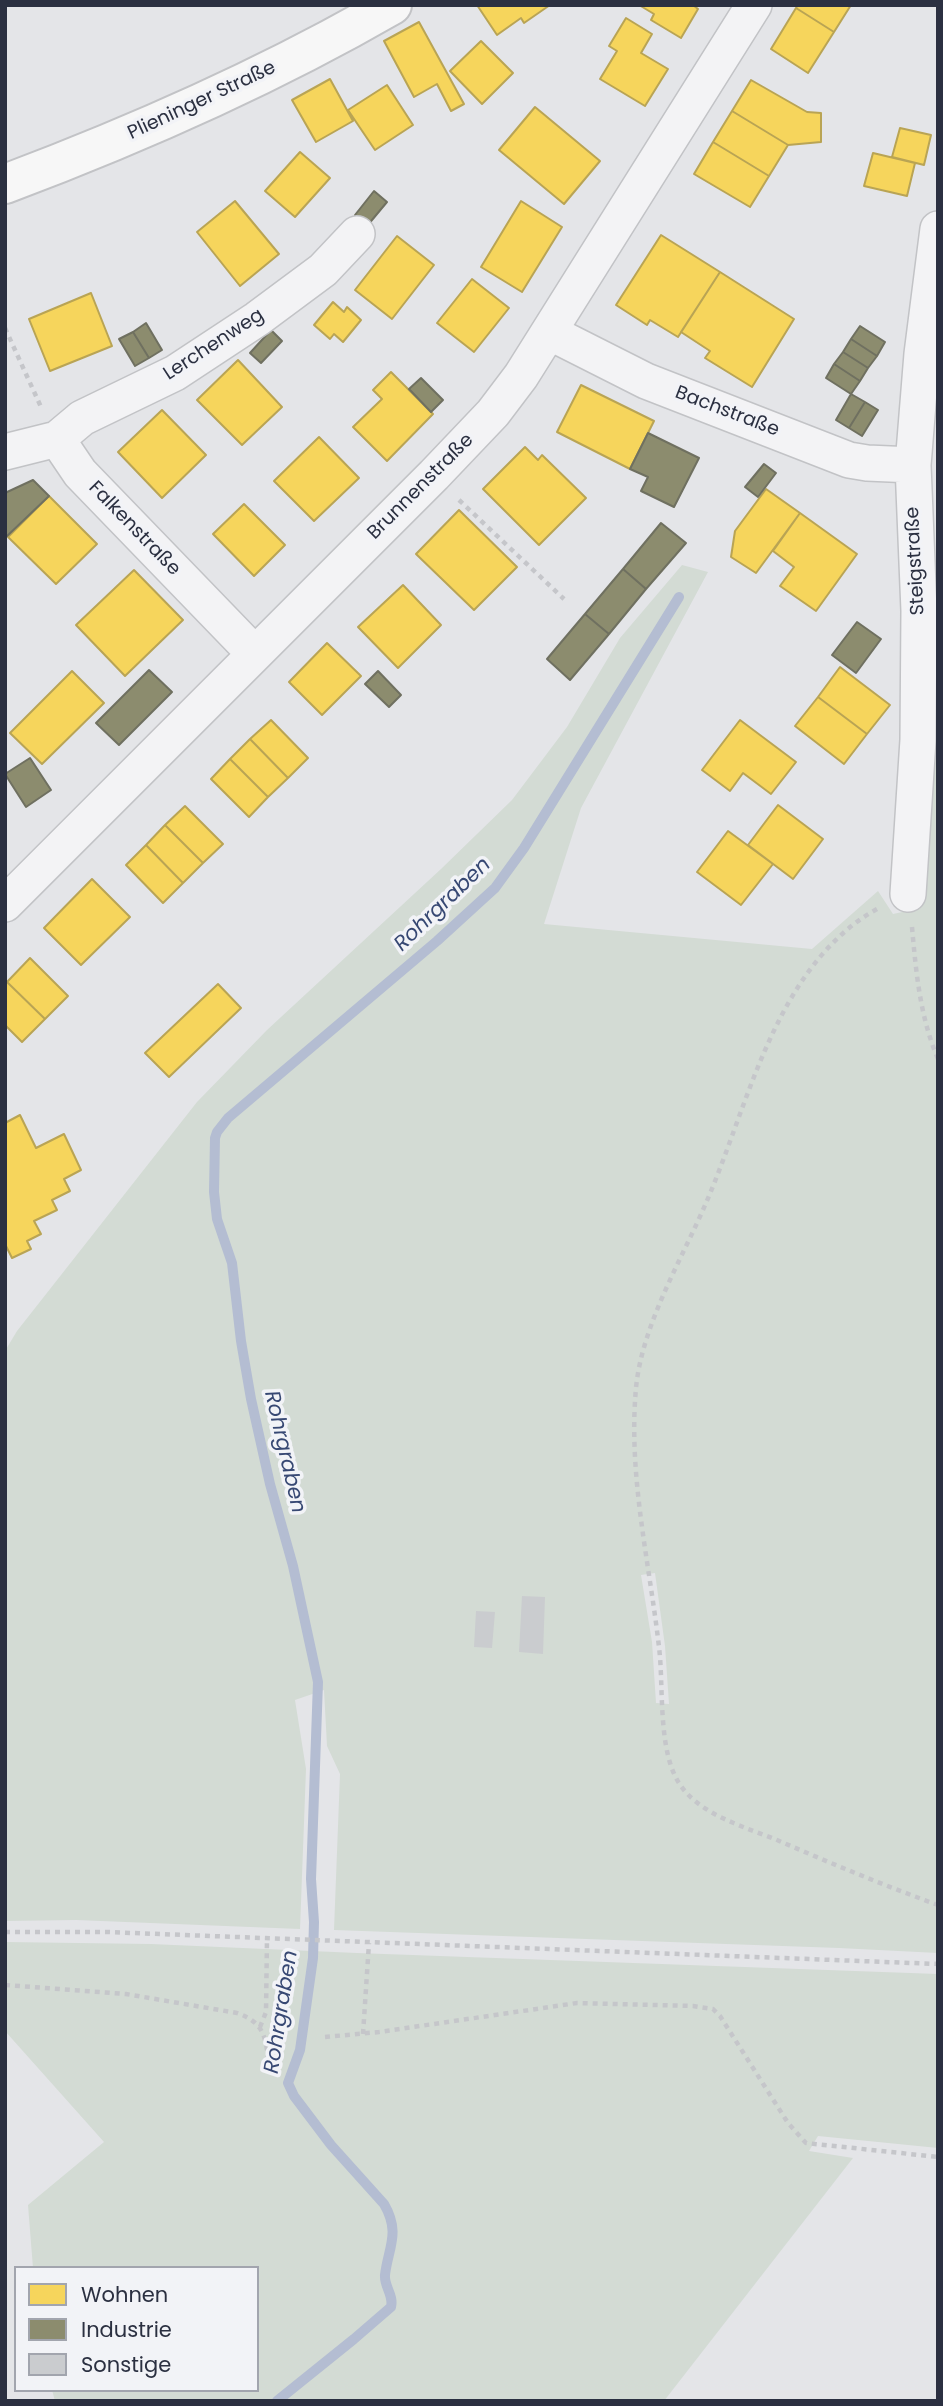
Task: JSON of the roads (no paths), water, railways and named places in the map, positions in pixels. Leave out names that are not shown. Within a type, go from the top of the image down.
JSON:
[{"type":"main road","name":"Plieninger Straße","points":[[5,184],[128,135],[242,83],[392,5]]},
{"type":"street","name":"Brunnenstraße","points":[[5,904],[434,475],[503,402],[550,332],[754,5]]},
{"type":"street","name":"Steigstraße","points":[[908,894],[918,740],[919,611],[913,465],[925,328],[938,229]]},
{"type":"street","name":"Lerchenweg","points":[[57,439],[89,414],[176,373],[257,319],[323,270],[357,234]]},
{"type":"street","name":"Bachstraße","points":[[550,332],[646,381],[849,460],[913,465]]},
{"type":"street","points":[[5,452],[57,439]]},
{"type":"street","name":"Falkenstraße","points":[[57,439],[80,473],[254,653]]},
{"type":"waterway","name":"Rohrgraben","points":[[277,2401],[391,2307],[385,2275],[393,2232],[384,2204],[331,2145],[294,2096],[288,2083],[300,2050],[313,1958],[311,1879],[318,1682],[293,1566],[270,1484],[251,1399],[232,1263],[217,1219],[214,1192],[215,1138],[228,1118],[437,941],[495,888],[524,848],[679,597]]}]
